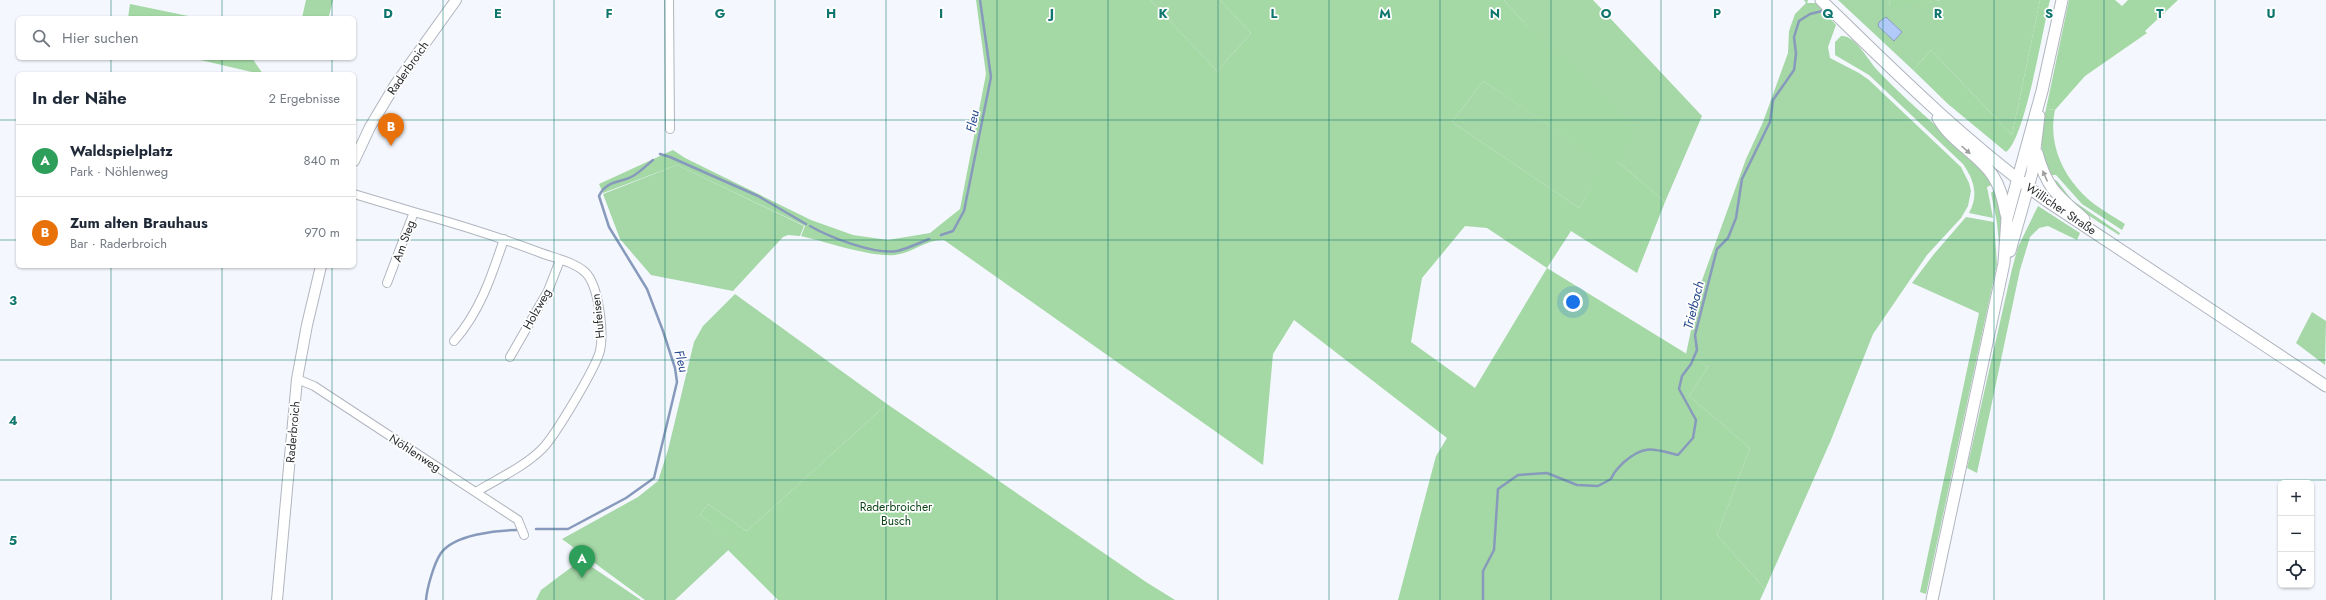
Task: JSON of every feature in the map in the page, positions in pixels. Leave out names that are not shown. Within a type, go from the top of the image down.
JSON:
[{"type":"main road","name":"Willicher Straße","points":[[1821,0],[1933,109],[2017,179],[2326,386]]},
{"type":"main road","points":[[1932,600],[2004,263],[2007,218],[2042,91],[2062,0]]},
{"type":"main road","points":[[2004,263],[2010,252],[2028,187],[2036,150],[2042,91]]},
{"type":"main road","points":[[1933,109],[1943,127],[1993,176],[2003,197],[2007,218]]},
{"type":"main road","points":[[2036,150],[2046,179],[2053,191],[2111,243]]},
{"type":"street","name":"Raderbroich","points":[[356,157],[370,127],[394,85],[456,0]]},
{"type":"street","points":[[669,0],[670,129]]},
{"type":"street","name":"Am Steg","points":[[356,195],[414,212],[387,282]]},
{"type":"street","name":"Hufeisen","points":[[414,212],[504,239],[560,260],[583,270],[593,282],[602,334],[599,353],[546,445],[534,456],[476,492]]},
{"type":"street","points":[[454,341],[464,330],[488,286],[504,239]]},
{"type":"street","name":"Holzweg","points":[[510,357],[548,291],[560,260]]},
{"type":"street","name":"Raderbroich","points":[[278,600],[297,379],[307,325],[321,268]]},
{"type":"street","name":"Nöhlenweg","points":[[297,379],[314,386],[518,520],[524,535]]},
{"type":"green space","points":[[306,0],[333,0],[329,16],[302,16]]},
{"type":"green space","points":[[976,0],[1150,0],[1217,71],[1251,33],[1220,0],[1504,0],[1527,26],[1636,127],[1617,161],[1665,202],[1637,273],[1571,231],[1547,268],[1708,367],[1689,396],[1750,448],[1717,535],[1765,589],[1760,600],[1398,600],[1436,456],[1447,438],[1294,320],[1273,354],[1263,465],[944,240],[938,240],[901,254],[885,255],[873,254],[801,236],[805,226],[677,165],[603,193],[599,184],[673,150],[685,158],[811,220],[853,235],[888,240],[930,233],[960,209],[986,74]],"holes":[[[1483,81],[1606,164],[1579,208],[1452,122]],[[1465,226],[1487,228],[1547,268],[1475,388],[1411,342],[1422,278]]]},
{"type":"green space","points":[[1150,0],[1220,0],[1251,33],[1217,71]]},
{"type":"green space","points":[[1504,0],[1593,0],[1702,116],[1665,202],[1617,161],[1527,26]]},
{"type":"green space","points":[[1804,0],[1808,0],[1807,3],[1816,3],[1836,25],[1828,47],[1830,58],[1869,80],[1961,167],[1969,183],[1971,191],[1968,206],[1961,218],[1927,255],[1873,334],[1831,440],[1765,589],[1717,535],[1750,448],[1689,396],[1708,367],[1686,354],[1701,283],[1746,159],[1763,122],[1788,53],[1789,31],[1795,14],[1806,3]]},
{"type":"green space","points":[[1838,0],[1889,0],[1890,6],[1942,0],[2040,0],[2012,135],[1931,50],[1913,70]],"holes":[[[1886,17],[1902,32],[1894,41],[1878,26],[1879,22]]]},
{"type":"green space","points":[[1889,0],[1942,0],[1890,7]]},
{"type":"green space","points":[[2040,0],[2050,0],[2032,82],[2020,127],[2013,143],[2006,152],[1948,104],[1913,70],[1931,50],[2012,135]]},
{"type":"green space","points":[[2069,0],[2115,0],[2122,6],[2128,0],[2178,0],[2145,31],[2147,33],[2085,76],[2055,110],[2046,109]]},
{"type":"green space","points":[[130,4],[188,16],[128,16]]},
{"type":"green space","points":[[1841,36],[1852,40],[1857,44],[1879,72],[1967,155],[1994,184],[1987,187],[1993,218],[1969,213],[1974,200],[1974,188],[1970,176],[1963,164],[1869,75],[1835,55],[1835,42]]},
{"type":"green space","points":[[200,60],[253,60],[262,72],[252,72]]},
{"type":"green space","points":[[1483,81],[1607,164],[1579,208],[1452,122]]},
{"type":"green space","points":[[2046,109],[2055,110],[2053,122],[2055,146],[2064,169],[2070,179],[2091,202],[2125,224],[2122,230],[2082,204],[2056,175],[2048,175],[2045,168],[2042,151],[2042,134]]},
{"type":"green space","points":[[677,165],[804,226],[800,236],[788,235],[783,237],[733,291],[651,275],[620,239],[603,194]]},
{"type":"green space","points":[[2053,179],[2057,181],[2072,200],[2120,233],[2119,235],[2074,204]]},
{"type":"green space","points":[[1996,188],[2003,215],[2000,254],[1997,223],[1991,193]]},
{"type":"green space","points":[[2038,206],[2080,233],[2077,240],[2048,226],[2039,228],[2030,237],[2020,270],[1977,473],[1967,468],[2012,269],[2018,247]]},
{"type":"green space","points":[[1966,217],[1994,222],[1997,264],[1926,594],[1920,592],[1979,313],[1912,283],[1934,254]]},
{"type":"green space","points":[[735,294],[887,404],[747,531],[708,504],[700,515],[737,542],[675,600],[645,600],[562,539],[638,497],[658,481],[668,450],[694,342],[703,326]]},
{"type":"green space","points":[[2312,312],[2326,321],[2325,365],[2296,343]]},
{"type":"green space","name":"Raderbroicher Busch","points":[[887,404],[1146,582],[1175,600],[778,600],[728,550],[736,542],[700,515],[708,504],[747,531]]},
{"type":"green space","points":[[581,560],[641,600],[536,600],[541,590]]},
{"type":"water","points":[[1886,17],[1902,32],[1894,41],[1878,26],[1879,22]]},
{"type":"waterway","name":"Fleu","points":[[941,235],[953,231],[964,211],[991,77],[980,0]]},
{"type":"waterway","name":"Trietbach","points":[[1483,600],[1483,571],[1494,550],[1498,489],[1518,475],[1547,473],[1577,485],[1598,486],[1611,479],[1620,466],[1638,452],[1644,450],[1655,450],[1678,455],[1693,438],[1696,420],[1679,389],[1682,376],[1691,364],[1697,350],[1695,335],[1717,249],[1728,238],[1736,218],[1742,179],[1770,122],[1773,100],[1794,70],[1796,54],[1794,37],[1799,21],[1810,14],[1822,11]]},
{"type":"waterway","name":"Fleu","points":[[660,154],[758,196],[806,224]]},
{"type":"waterway","name":"Fleu","points":[[536,529],[568,529],[626,498],[654,478],[677,382],[675,368],[647,289],[609,227],[599,196],[610,184],[633,176],[653,160]]},
{"type":"waterway","name":"Fleu","points":[[810,226],[840,240],[865,248],[888,252],[901,250],[929,239]]},
{"type":"waterway","name":"Fleu","points":[[426,600],[433,569],[441,553],[447,547],[455,542],[476,535],[498,531],[517,530]]},
{"type":"place","name":"Zum alten Brauhaus","points":[[391,146]]},
{"type":"place","name":"Waldspielplatz","points":[[582,578]]}]
